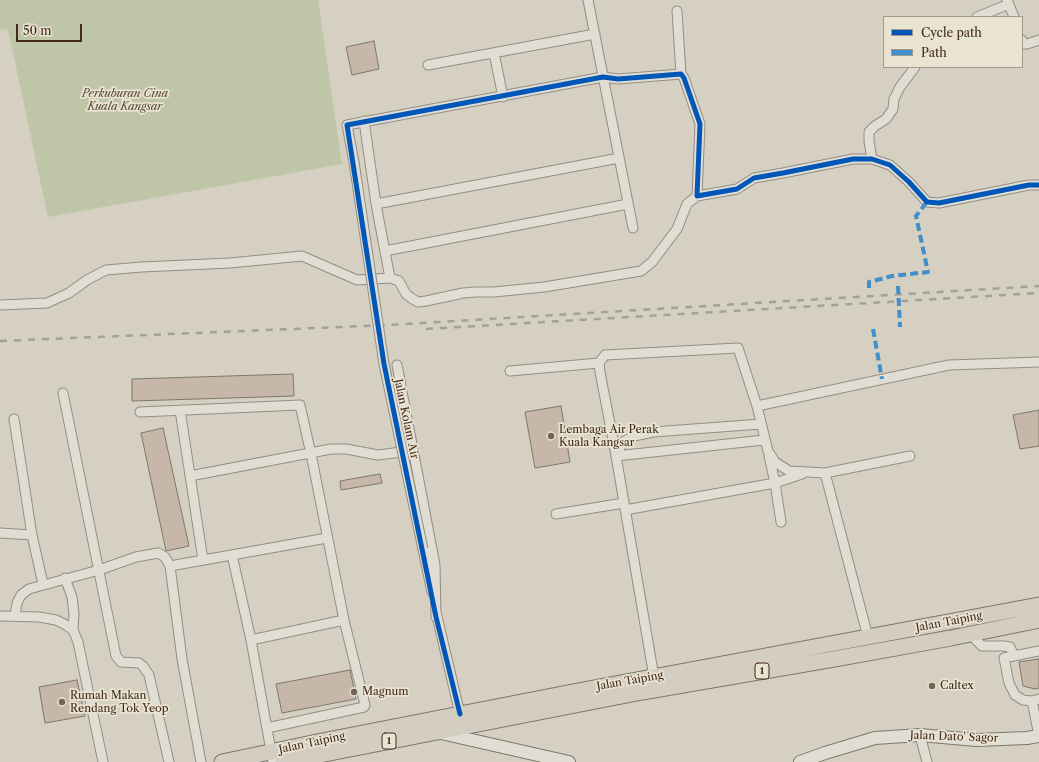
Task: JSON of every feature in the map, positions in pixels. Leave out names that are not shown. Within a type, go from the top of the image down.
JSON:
[{"type":"highway","name":"Jalan Taiping","points":[[222,762],[272,757],[460,714],[1039,605]]},
{"type":"highway","name":"Jalan Taiping","points":[[283,762],[485,722],[683,685],[951,638],[973,632],[1039,620]]},
{"type":"highway","points":[[868,637],[877,643],[894,647]]},
{"type":"highway","points":[[654,677],[665,682],[683,685]]},
{"type":"highway","points":[[460,714],[485,722]]},
{"type":"main road","points":[[436,732],[569,762]]},
{"type":"main road","name":"Jalan Dato' Sagor","points":[[800,762],[875,738],[920,734],[976,740],[1027,738],[1039,736]]},
{"type":"street","points":[[588,0],[633,228]]},
{"type":"street","points":[[978,16],[1008,2],[1014,16]]},
{"type":"street","points":[[676,11],[681,74],[684,78],[700,124],[696,196]]},
{"type":"street","points":[[428,65],[595,34]]},
{"type":"street","points":[[1023,44],[1039,40]]},
{"type":"street","points":[[494,53],[503,96]]},
{"type":"street","points":[[872,159],[869,132],[886,119],[893,108],[894,99],[900,87],[914,68]]},
{"type":"street","points":[[390,278],[376,204],[364,121],[603,77],[618,79],[681,74]]},
{"type":"street","name":"Jalan Kolam Air","points":[[364,121],[347,125],[354,162],[384,364],[436,617],[460,714]]},
{"type":"street","points":[[376,204],[619,158]]},
{"type":"street","points":[[0,305],[48,303],[69,293],[87,280],[106,270],[230,263],[302,256],[357,280],[390,278],[399,281],[406,294],[418,302],[463,293],[494,292],[544,287],[641,271],[652,262],[677,229],[686,204],[696,196],[737,189],[754,178],[853,159],[872,159],[890,165],[909,182],[927,202],[939,204],[1029,185],[1039,185]]},
{"type":"street","points":[[385,251],[628,204]]},
{"type":"street","points":[[510,370],[599,362],[605,355],[738,348],[757,406],[775,483],[781,522]]},
{"type":"street","points":[[599,362],[654,677]]},
{"type":"street","points":[[757,406],[949,365],[1039,362]]},
{"type":"street","points":[[397,364],[435,565],[436,617]]},
{"type":"street","points":[[63,393],[116,656],[121,662],[139,663],[149,675],[169,762]]},
{"type":"street","points":[[140,412],[300,405],[344,620],[365,705],[364,707],[267,728]]},
{"type":"street","points":[[180,410],[203,560]]},
{"type":"street","points":[[14,419],[32,535],[43,584]]},
{"type":"street","points":[[616,456],[623,442],[634,436],[653,432],[761,424]]},
{"type":"street","points":[[616,456],[764,440]]},
{"type":"street","points":[[190,476],[331,450],[346,449],[378,455],[414,450]]},
{"type":"street","points":[[768,451],[775,462],[789,471],[804,473],[825,473],[910,456]]},
{"type":"street","points":[[556,514],[625,507],[775,483],[804,473]]},
{"type":"street","points":[[825,473],[868,637]]},
{"type":"street","points":[[0,533],[32,535]]},
{"type":"street","points":[[170,566],[328,538]]},
{"type":"street","points":[[15,616],[17,603],[21,595],[29,589],[99,570],[136,557],[158,554],[165,557],[170,566],[182,659],[201,762]]},
{"type":"street","points":[[232,555],[251,640],[272,757]]},
{"type":"street","points":[[65,578],[72,597],[74,614],[73,630],[78,642],[103,762]]},
{"type":"street","points":[[0,616],[39,617],[56,620],[73,630]]},
{"type":"street","points":[[251,640],[344,620]]},
{"type":"street","points":[[973,632],[975,639],[982,646],[1010,647],[1014,656]]},
{"type":"street","points":[[1039,651],[1004,658],[1009,683],[1015,695],[1023,700],[1035,700],[1039,736]]},
{"type":"street","points":[[920,734],[927,762]]},
{"type":"green space","name":"Perkuburan Cina Kuala Kangsar","points":[[0,0],[318,0],[342,164],[48,217],[8,29],[0,30]]},
{"type":"building","points":[[374,41],[379,69],[352,75],[346,47]]},
{"type":"building","points":[[293,374],[294,396],[132,401],[132,379]]},
{"type":"building","points":[[561,406],[570,462],[535,468],[525,412]]},
{"type":"building","points":[[1039,410],[1039,446],[1020,449],[1013,415]]},
{"type":"building","points":[[163,428],[189,546],[166,551],[141,433]]},
{"type":"building","points":[[380,474],[382,483],[341,490],[340,481]]},
{"type":"building","points":[[1039,659],[1039,688],[1035,689],[1023,686],[1019,662]]},
{"type":"building","points":[[350,670],[356,699],[282,713],[276,684]]},
{"type":"building","name":"Rumah Makan Rendang Tok Yeop","points":[[77,680],[85,716],[45,723],[39,687]]},
{"type":"railway","points":[[0,341],[389,325],[1039,286]]},
{"type":"railway","points":[[426,329],[1039,293]]},
{"type":"marked path","points":[[869,288],[869,282],[892,276],[928,272],[916,216],[927,202]]},
{"type":"marked path","points":[[898,286],[900,327]]},
{"type":"marked path","points":[[873,329],[882,379]]},
{"type":"cycle path","points":[[460,714],[436,617],[384,364],[347,125],[603,77],[618,79],[681,74],[684,78],[700,124],[697,196],[737,189],[754,178],[853,159],[872,159],[890,165],[909,182],[927,202],[939,203],[1029,185],[1039,185]]},
{"type":"place","name":"Lembaga Air Perak Kuala Kangsar","points":[[551,436]]},
{"type":"place","name":"Caltex","points":[[932,686]]},
{"type":"place","name":"Magnum","points":[[354,692]]},
{"type":"place","name":"Rumah Makan Rendang Tok Yeop","points":[[62,702]]}]
